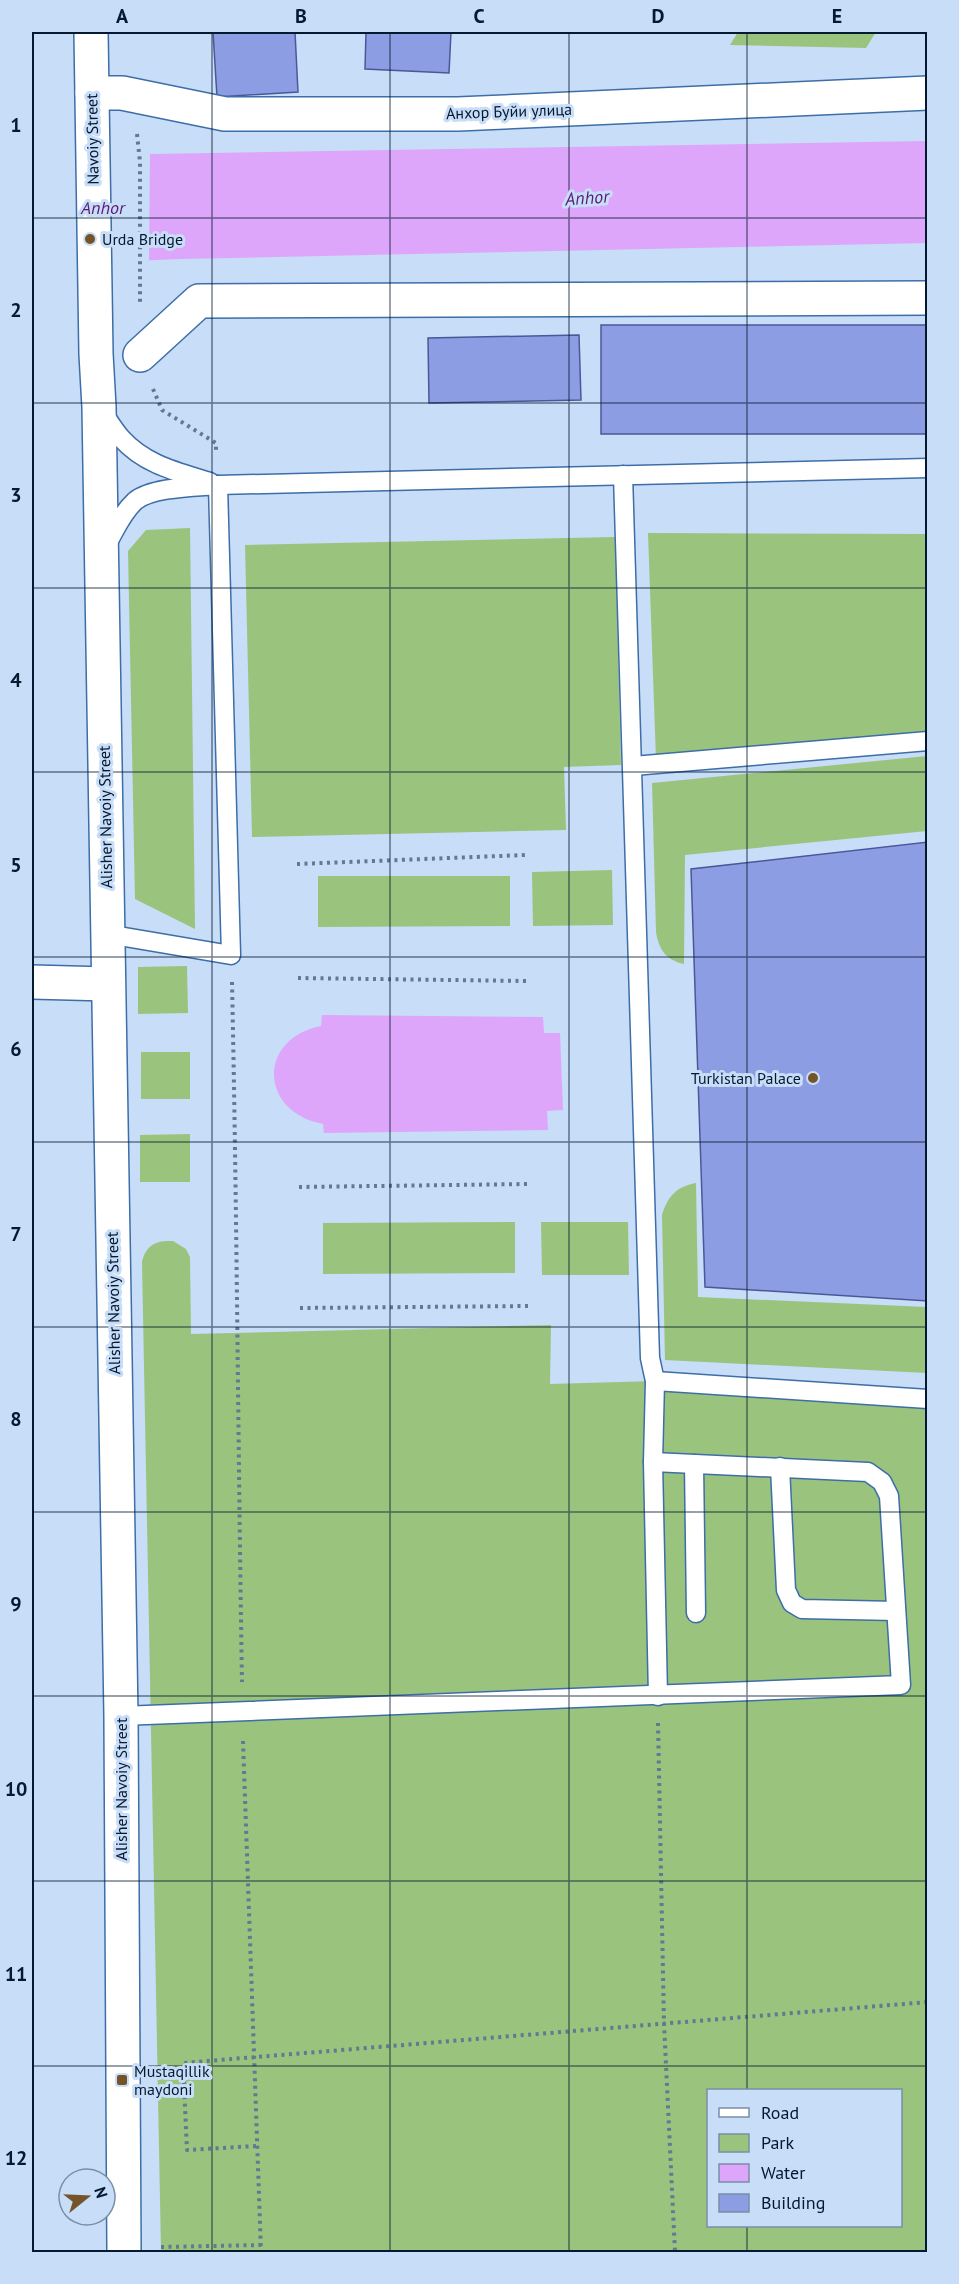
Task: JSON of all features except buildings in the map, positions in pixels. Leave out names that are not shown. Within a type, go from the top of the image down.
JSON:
[{"type":"main road","name":"Navoiy Street","points":[[91,32],[96,354]]},
{"type":"main road","name":"Анхор Буйи улица","points":[[92,93],[122,93],[225,114],[458,114],[927,93]]},
{"type":"main road","points":[[140,355],[199,301],[927,298]]},
{"type":"main road","name":"Alisher Navoiy Street","points":[[96,354],[99,407],[121,1716],[124,2253]]},
{"type":"main road","points":[[32,982],[108,984]]},
{"type":"lane","points":[[99,407],[121,438],[138,454],[158,466],[218,485]]},
{"type":"lane","points":[[101,555],[124,514],[136,500],[154,492],[218,485],[927,468]]},
{"type":"lane","points":[[623,475],[650,1358],[655,1381],[653,1462],[658,1696]]},
{"type":"lane","points":[[107,934],[231,955],[218,485]]},
{"type":"lane","points":[[633,766],[927,741]]},
{"type":"lane","points":[[655,1381],[927,1399]]},
{"type":"lane","points":[[121,1716],[901,1685],[889,1496],[882,1482],[868,1472],[653,1462]]},
{"type":"lane","points":[[694,1464],[696,1613]]},
{"type":"lane","points":[[780,1467],[786,1590],[792,1603],[802,1609],[896,1611]]},
{"type":"path","points":[[136,124],[140,162],[140,355]]},
{"type":"path","points":[[162,410],[216,443],[218,485]]},
{"type":"path","points":[[297,864],[525,855]]},
{"type":"path","points":[[231,955],[237,1188],[236,1312],[242,1712],[261,2253]]},
{"type":"path","points":[[298,978],[526,981]]},
{"type":"path","points":[[299,1187],[529,1184]]},
{"type":"path","points":[[300,1308],[529,1305]]},
{"type":"path","points":[[658,1696],[664,2023],[675,2253]]},
{"type":"path","points":[[256,2146],[187,2150],[183,2064],[927,2002]]},
{"type":"path","points":[[161,2247],[261,2245]]},
{"type":"green space","points":[[738,32],[876,32],[866,48],[730,45]]},
{"type":"green space","points":[[190,528],[195,929],[135,899],[128,551],[146,530]]},
{"type":"green space","points":[[648,533],[927,534],[927,735],[656,760]]},
{"type":"green space","points":[[615,537],[621,765],[564,767],[566,830],[252,837],[245,545]]},
{"type":"green space","points":[[927,756],[927,831],[685,855],[684,964],[672,960],[664,953],[656,932],[652,783]]},
{"type":"green space","points":[[612,870],[613,925],[533,926],[532,872]]},
{"type":"green space","points":[[318,876],[510,876],[510,926],[318,927]]},
{"type":"green space","points":[[187,966],[188,1013],[138,1014],[138,967]]},
{"type":"green space","points":[[141,1052],[190,1052],[190,1099],[141,1099]]},
{"type":"green space","points":[[190,1134],[190,1182],[140,1182],[140,1135]]},
{"type":"green space","points":[[696,1183],[698,1297],[927,1307],[927,1373],[665,1360],[662,1215],[674,1193]]},
{"type":"green space","points":[[515,1222],[515,1273],[323,1274],[323,1223]]},
{"type":"green space","points":[[541,1222],[628,1222],[629,1275],[542,1275]]},
{"type":"green space","points":[[173,1241],[186,1249],[190,1257],[191,1334],[551,1325],[550,1384],[655,1381],[927,1404],[927,2252],[161,2252],[142,1262],[146,1251],[157,1243]]},
{"type":"water","name":"Anhor","points":[[927,141],[927,243],[181,259],[32,265],[32,156]]},
{"type":"water","points":[[322,1015],[543,1017],[544,1033],[560,1033],[563,1110],[547,1111],[548,1130],[324,1133],[323,1124],[302,1117],[287,1105],[277,1091],[274,1075],[277,1060],[285,1045],[300,1033],[321,1026]]},
{"type":"pier","points":[[150,151],[149,263],[32,268],[32,153]]},
{"type":"place","name":"Urda Bridge","points":[[90,239]]},
{"type":"place","name":"Turkistan Palace","points":[[813,1078]]},
{"type":"place","name":"Mustaqillik maydoni","points":[[122,2080]]}]
